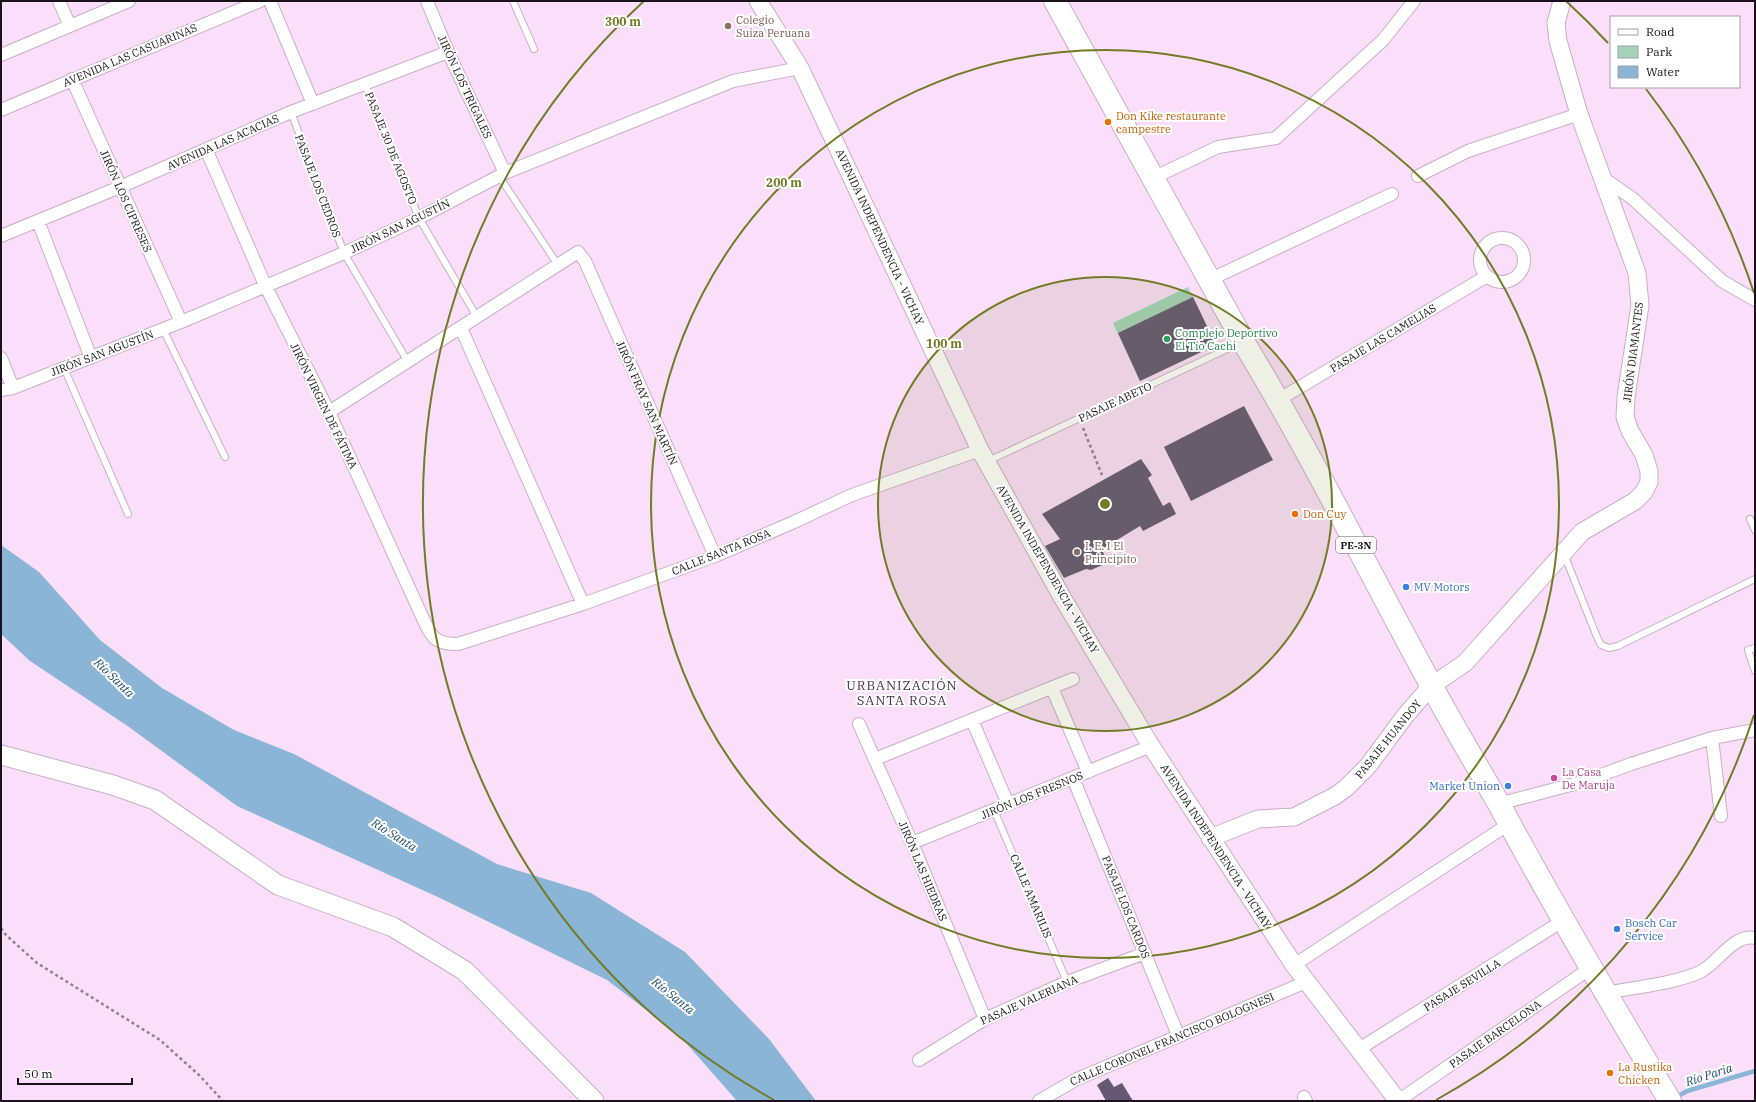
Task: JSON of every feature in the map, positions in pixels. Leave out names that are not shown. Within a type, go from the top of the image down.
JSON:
[{"type":"highway","name":"PE-3N","points":[[1055,1],[1244,342],[1278,400],[1431,686],[1592,967],[1604,992],[1666,1094]]},
{"type":"main road","name":"AVENIDA INDEPENDENCIA - VICHAY","points":[[758,1],[800,68],[983,456],[1062,597],[1152,746],[1210,838],[1294,965],[1398,1101]]},
{"type":"main road","name":"JIRÓN DIAMANTES","points":[[1431,686],[1465,663],[1582,532],[1635,501],[1644,492],[1649,482],[1649,471],[1644,455],[1630,431],[1626,417],[1626,397],[1640,305],[1637,273],[1579,114],[1558,41],[1556,23],[1562,1]]},
{"type":"main road","name":"PASAJE HUANDOY","points":[[1210,838],[1258,819],[1294,816],[1335,796],[1346,788],[1368,766],[1405,716],[1431,686]]},
{"type":"main road","points":[[1,755],[113,784],[155,800],[278,885],[393,927],[465,971],[594,1101]]},
{"type":"street","points":[[59,1],[70,26]]},
{"type":"street","points":[[1,55],[129,1]]},
{"type":"street","name":"AVENIDA LAS CASUARINAS","points":[[1,110],[260,1]]},
{"type":"street","points":[[270,1],[313,104]]},
{"type":"street","name":"JIRÓN LOS TRIGALES","points":[[427,1],[502,174]]},
{"type":"street","points":[[1153,178],[1218,147],[1276,138],[1383,40],[1414,1]]},
{"type":"street","name":"AVENIDA LAS ACACIAS","points":[[1,236],[120,187],[291,112],[448,52]]},
{"type":"street","name":"JIRÓN SAN AGUSTÍN","points":[[7,389],[91,358],[181,322],[265,285],[344,253],[419,218],[502,174],[733,81],[800,68]]},
{"type":"street","name":"JIRÓN LOS CIPRESES","points":[[72,79],[181,322]]},
{"type":"street","points":[[1418,176],[1468,151],[1579,114]]},
{"type":"street","name":"JIRÓN VIRGEN DE FÁTIMA","points":[[206,150],[265,285],[329,412],[431,636],[443,644],[458,644]]},
{"type":"street","points":[[1603,178],[1632,198],[1722,281],[1755,300]]},
{"type":"street","points":[[1210,280],[1392,194]]},
{"type":"street","points":[[38,221],[91,358]]},
{"type":"street","name":"JIRÓN FRAY SAN MARTÍN","points":[[558,265],[578,252],[585,261],[714,556]]},
{"type":"street","points":[[329,412],[558,265]]},
{"type":"street","name":"PASAJE LAS CAMELIAS","points":[[1278,400],[1487,276]]},
{"type":"street","points":[[461,328],[583,604]]},
{"type":"street","points":[[1,358],[7,389]]},
{"type":"street","name":"CALLE SANTA ROSA","points":[[458,644],[583,604],[714,556],[794,522],[852,495],[983,456]]},
{"type":"street","points":[[875,759],[1074,679]]},
{"type":"street","points":[[1052,688],[1088,772]]},
{"type":"street","points":[[972,720],[1008,804]]},
{"type":"street","name":"JIRÓN LAS HIEDRAS","points":[[859,724],[912,843],[985,1019]]},
{"type":"street","points":[[1498,804],[1582,782],[1630,764],[1712,738],[1755,730]]},
{"type":"street","points":[[1712,738],[1721,816]]},
{"type":"street","name":"JIRÓN LOS FRESNOS","points":[[912,843],[1152,746]]},
{"type":"street","name":"PASAJE LOS CARDOS","points":[[1073,778],[1178,1035]]},
{"type":"street","points":[[1294,965],[1509,824]]},
{"type":"street","name":"PASAJE SEVILLA","points":[[1359,1049],[1564,920]]},
{"type":"street","points":[[1604,992],[1674,980],[1699,972],[1714,963],[1738,941],[1748,937],[1755,938]]},
{"type":"street","name":"PASAJE VALERIANA","points":[[919,1060],[985,1019],[1067,982],[1145,953]]},
{"type":"street","name":"PASAJE BARCELONA","points":[[1398,1101],[1592,967]]},
{"type":"street","name":"CALLE CORONEL FRANCISCO BOLOGNESI","points":[[1039,1101],[1077,1078],[1306,982]]},
{"type":"lane","points":[[513,1],[534,49]]},
{"type":"lane","name":"PASAJE 30 DE AGOSTO","points":[[365,84],[419,218],[477,317]]},
{"type":"lane","name":"PASAJE LOS CEDROS","points":[[291,112],[344,253],[408,362]]},
{"type":"lane","points":[[502,174],[558,265]]},
{"type":"lane","points":[[163,329],[225,457]]},
{"type":"lane","name":"PASAJE ABETO","points":[[983,456],[1079,418],[1244,342]]},
{"type":"lane","points":[[64,368],[128,514]]},
{"type":"lane","points":[[1750,519],[1755,530]]},
{"type":"lane","points":[[1563,553],[1597,638],[1601,645],[1609,648],[1618,646],[1755,579]]},
{"type":"lane","points":[[1755,648],[1748,650],[1755,671]]},
{"type":"lane","name":"CALLE AMARILIS","points":[[994,810],[1067,982]]},
{"type":"path","points":[[1079,418],[1102,475]]},
{"type":"path","points":[[1,928],[6,936],[37,963],[160,1040],[199,1075],[223,1101]]},
{"type":"green space","name":"Complejo Deportivo El Tío Cachi","points":[[1188,287],[1216,345],[1140,381],[1113,323]]},
{"type":"water","name":"Río Santa","points":[[1,545],[39,572],[100,640],[162,688],[234,730],[294,754],[497,864],[591,893],[685,952],[769,1039],[816,1101],[737,1101],[679,1035],[607,980],[440,898],[237,806],[129,727],[30,661],[1,634]]},
{"type":"building","name":"Complejo Deportivo El Tío Cachi","points":[[1193,297],[1216,345],[1140,381],[1118,333]]},
{"type":"building","points":[[1244,406],[1273,460],[1191,501],[1164,447]]},
{"type":"building","points":[[1141,459],[1152,475],[1148,478],[1163,506],[1170,502],[1176,514],[1143,531],[1140,526],[1102,549],[1107,563],[1091,570],[1086,569],[1064,578],[1045,546],[1060,539],[1042,514]]},
{"type":"building","points":[[1108,1078],[1114,1087],[1122,1083],[1133,1101],[1106,1101],[1097,1085]]},
{"type":"waterway","name":"Río Paria","points":[[1675,1098],[1687,1091],[1755,1071]]},
{"type":"place","name":"Colegio Suiza Peruana","points":[[728,26]]},
{"type":"place","name":"Don Kike restaurante campestre","points":[[1108,122]]},
{"type":"place","name":"Complejo Deportivo El Tío Cachi","points":[[1167,339]]},
{"type":"place","name":"Don Cuy","points":[[1295,514]]},
{"type":"place","name":"I. E. I El Principito","points":[[1077,552]]},
{"type":"place","name":"MV Motors","points":[[1406,587]]},
{"type":"place","name":"La Casa De Maruja","points":[[1554,778]]},
{"type":"place","name":"Market Union","points":[[1508,786]]},
{"type":"place","name":"Bosch Car Service","points":[[1617,929]]},
{"type":"place","name":"La Rustika Chicken","points":[[1610,1073]]},
{"type":"district","name":"URBANIZACIÓN SANTA ROSA","points":[[902,692]]}]
